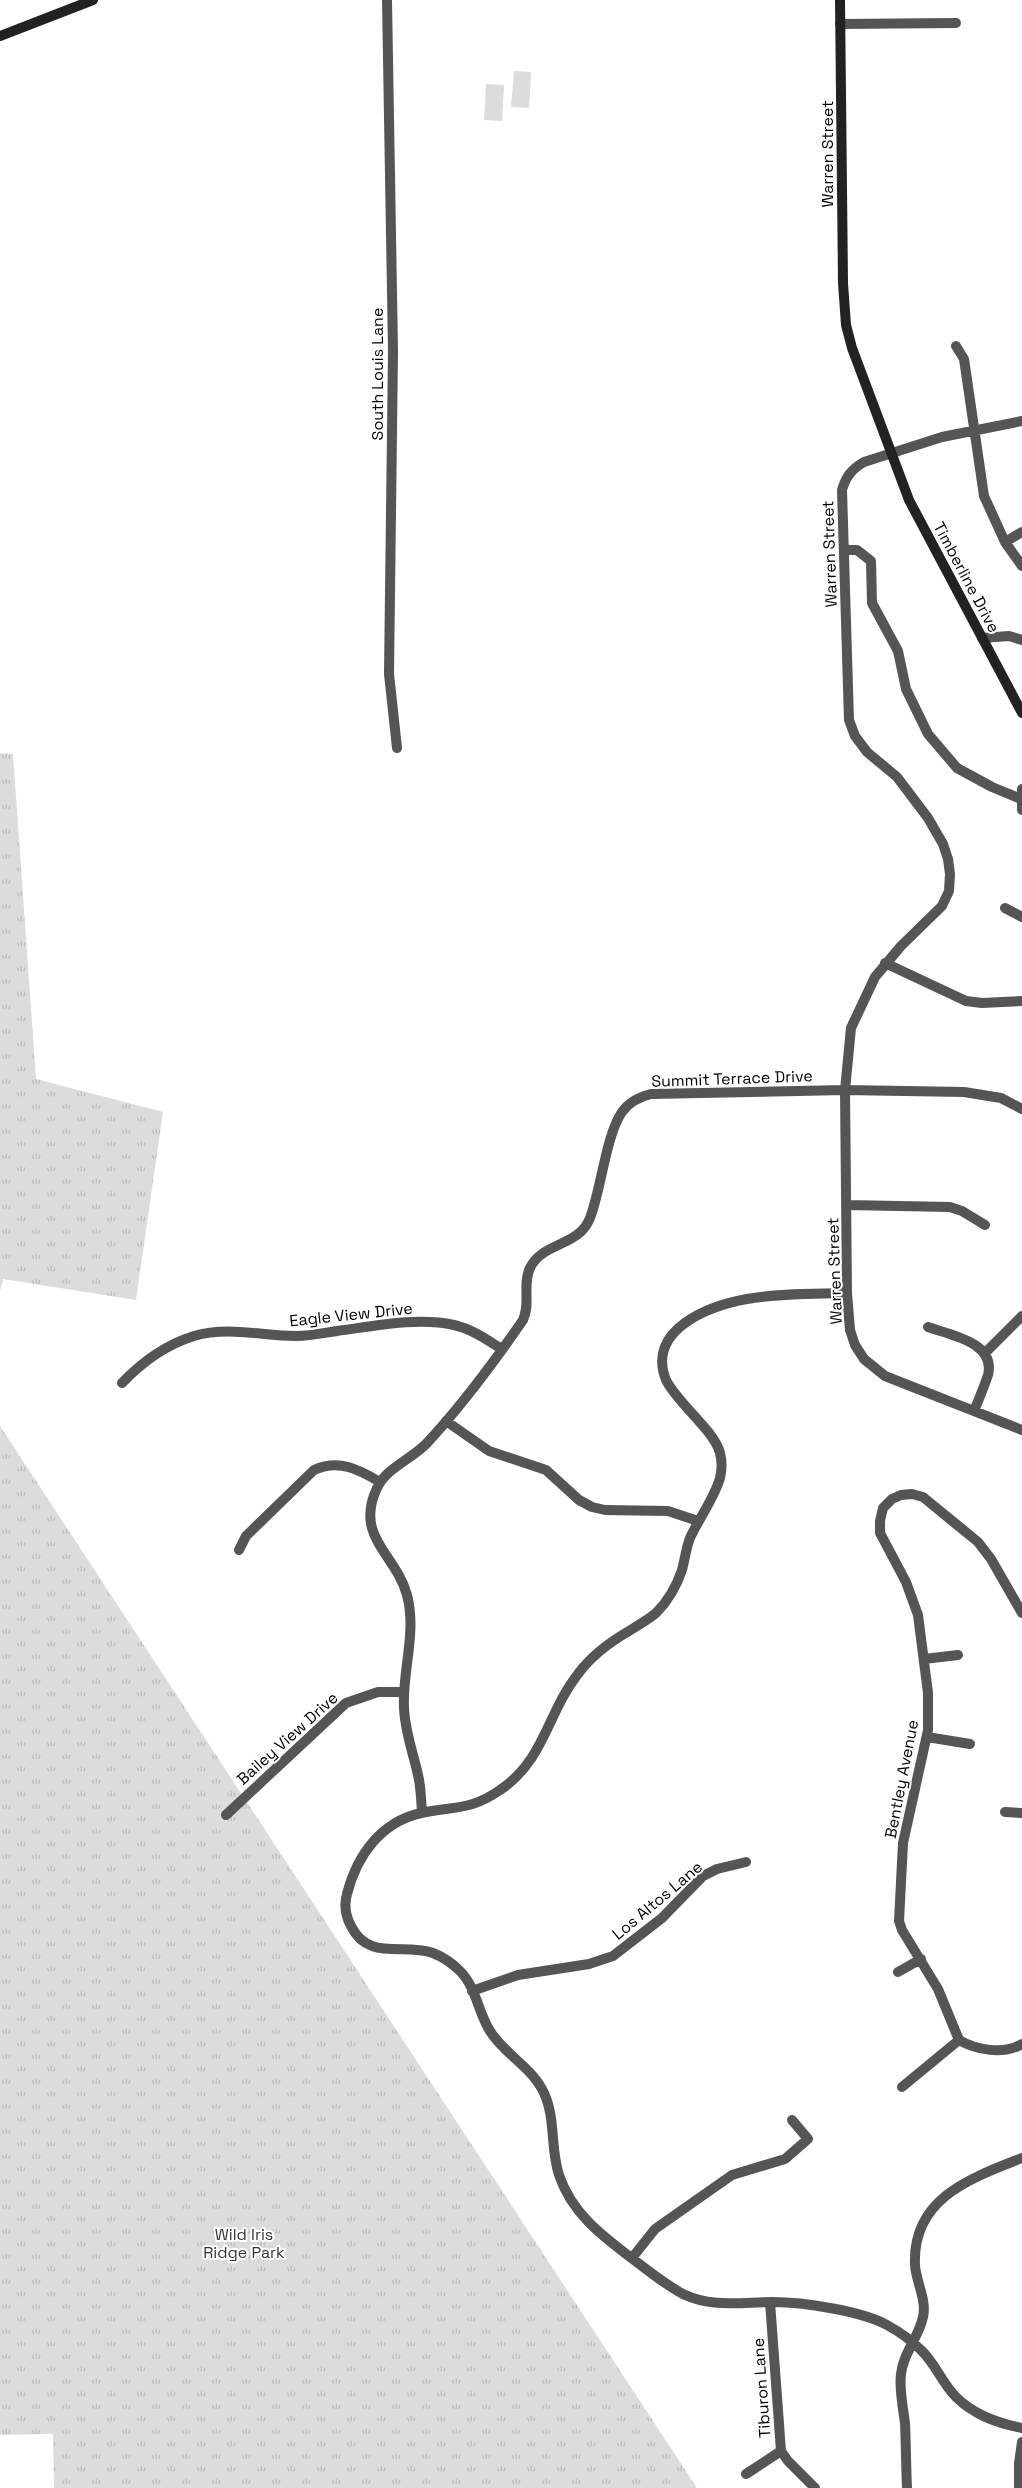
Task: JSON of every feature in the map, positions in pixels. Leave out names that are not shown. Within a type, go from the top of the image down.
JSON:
[{"type":"street","points":[[0,36],[93,0]]},
{"type":"street","name":"South Louis Lane","points":[[387,0],[393,351],[389,674],[397,748]]},
{"type":"street","name":"Warren Street","points":[[840,0],[844,306],[852,348],[890,453],[854,468],[845,479],[842,490],[846,699],[849,720],[855,736],[867,752],[897,777],[923,811],[943,844],[948,859],[949,891],[942,906],[886,963],[864,996],[851,1028],[845,1090],[847,1293],[852,1338],[858,1352],[870,1365],[894,1380],[1022,1430]]},
{"type":"street","points":[[840,24],[956,23]]},
{"type":"street","points":[[956,346],[964,359],[984,496],[1006,542],[1022,566]]},
{"type":"street","points":[[890,453],[973,429],[1022,421]]},
{"type":"street","name":"Timberline Drive","points":[[890,453],[909,500],[1022,713]]},
{"type":"street","points":[[1006,542],[1022,532]]},
{"type":"street","points":[[844,550],[857,550],[871,562],[872,603],[898,651],[906,689],[928,734],[957,768],[992,787],[1021,799]]},
{"type":"street","points":[[982,638],[1009,636],[1022,640]]},
{"type":"street","points":[[1022,789],[1022,810]]},
{"type":"street","points":[[1005,908],[1022,917]]},
{"type":"street","points":[[886,963],[966,1001],[982,1003],[1022,1002]]},
{"type":"street","points":[[845,1090],[975,1093],[1001,1098],[1022,1109]]},
{"type":"street","name":"Summit Terrace Drive","points":[[422,1812],[418,1776],[406,1727],[404,1692],[410,1635],[409,1604],[399,1574],[378,1545],[372,1530],[373,1501],[380,1482],[398,1465],[422,1448],[446,1421],[502,1349],[525,1316],[527,1308],[526,1281],[532,1264],[545,1252],[573,1240],[587,1225],[619,1117],[634,1100],[650,1094],[663,1093],[845,1090]]},
{"type":"street","name":"Warren Street","points":[[847,1205],[950,1207],[962,1211],[985,1225]]},
{"type":"street","points":[[847,1293],[773,1296],[736,1301],[714,1308],[689,1321],[675,1330],[666,1341],[662,1362],[666,1380],[714,1440],[721,1456],[720,1478],[698,1521],[686,1550],[680,1574],[666,1602],[648,1619],[602,1650],[577,1675],[566,1692],[536,1754],[520,1774],[501,1790],[480,1802],[451,1810],[422,1812],[393,1822],[377,1836],[361,1859],[346,1896],[345,1911],[350,1926],[359,1939],[370,1946],[384,1950],[418,1950],[432,1953],[458,1969],[467,1980],[492,2035],[536,2078],[544,2093],[550,2111],[553,2146],[559,2176],[576,2210],[602,2236],[666,2284],[685,2295],[705,2302],[737,2304],[770,2302],[811,2305],[868,2317],[888,2325],[921,2350],[957,2398],[978,2414],[1000,2424],[1022,2428]]},
{"type":"street","points":[[985,1353],[1022,1316]]},
{"type":"street","name":"Eagle View Drive","points":[[122,1383],[142,1362],[174,1344],[196,1336],[224,1332],[299,1336],[394,1324],[433,1322],[455,1326],[477,1334],[502,1349]]},
{"type":"street","points":[[928,1327],[975,1344],[985,1353],[988,1371],[974,1411]]},
{"type":"street","points":[[446,1421],[489,1451],[546,1470],[579,1500],[592,1507],[605,1510],[668,1511],[698,1521]]},
{"type":"street","points":[[240,1550],[246,1536],[314,1470],[328,1465],[346,1465],[380,1482]]},
{"type":"street","name":"Bentley Avenue","points":[[959,2040],[938,1988],[902,1930],[898,1910],[905,1826],[927,1737],[929,1712],[918,1615],[913,1597],[880,1533],[883,1508],[892,1499],[912,1494],[923,1497],[978,1542],[991,1559],[1022,1613]]},
{"type":"street","points":[[924,1658],[958,1655]]},
{"type":"street","name":"Bailey View Drive","points":[[226,1815],[346,1703],[378,1692],[404,1692]]},
{"type":"street","points":[[927,1737],[970,1744]]},
{"type":"street","points":[[1005,1812],[1022,1813]]},
{"type":"street","name":"Los Altos Lane","points":[[472,1992],[518,1975],[589,1964],[613,1956],[662,1918],[704,1876],[717,1869],[746,1862]]},
{"type":"street","points":[[898,1972],[921,1960]]},
{"type":"street","points":[[902,2088],[959,2040],[978,2048],[991,2049],[1007,2049],[1022,2044]]},
{"type":"street","points":[[632,2258],[655,2229],[732,2175],[782,2160],[794,2152],[808,2139],[792,2120]]},
{"type":"street","points":[[907,2488],[906,2437],[900,2376],[911,2344],[923,2318],[924,2306],[915,2264],[918,2239],[929,2216],[951,2190],[971,2178],[1022,2158]]},
{"type":"street","name":"Tiburon Lane","points":[[770,2302],[781,2451],[788,2462],[815,2488]]},
{"type":"street","points":[[1019,2488],[1022,2442]]},
{"type":"street","points":[[746,2474],[781,2451]]},
{"type":"green space","points":[[514,71],[531,72],[529,108],[511,107]]},
{"type":"green space","points":[[486,84],[504,85],[502,121],[484,120]]},
{"type":"green space","points":[[0,753],[13,754],[36,1079],[163,1112],[136,1300],[3,1279],[0,1291]]},
{"type":"green space","name":"Wild Iris Ridge Park","points":[[0,1426],[697,2488],[54,2488],[53,2434],[0,2435]]}]
